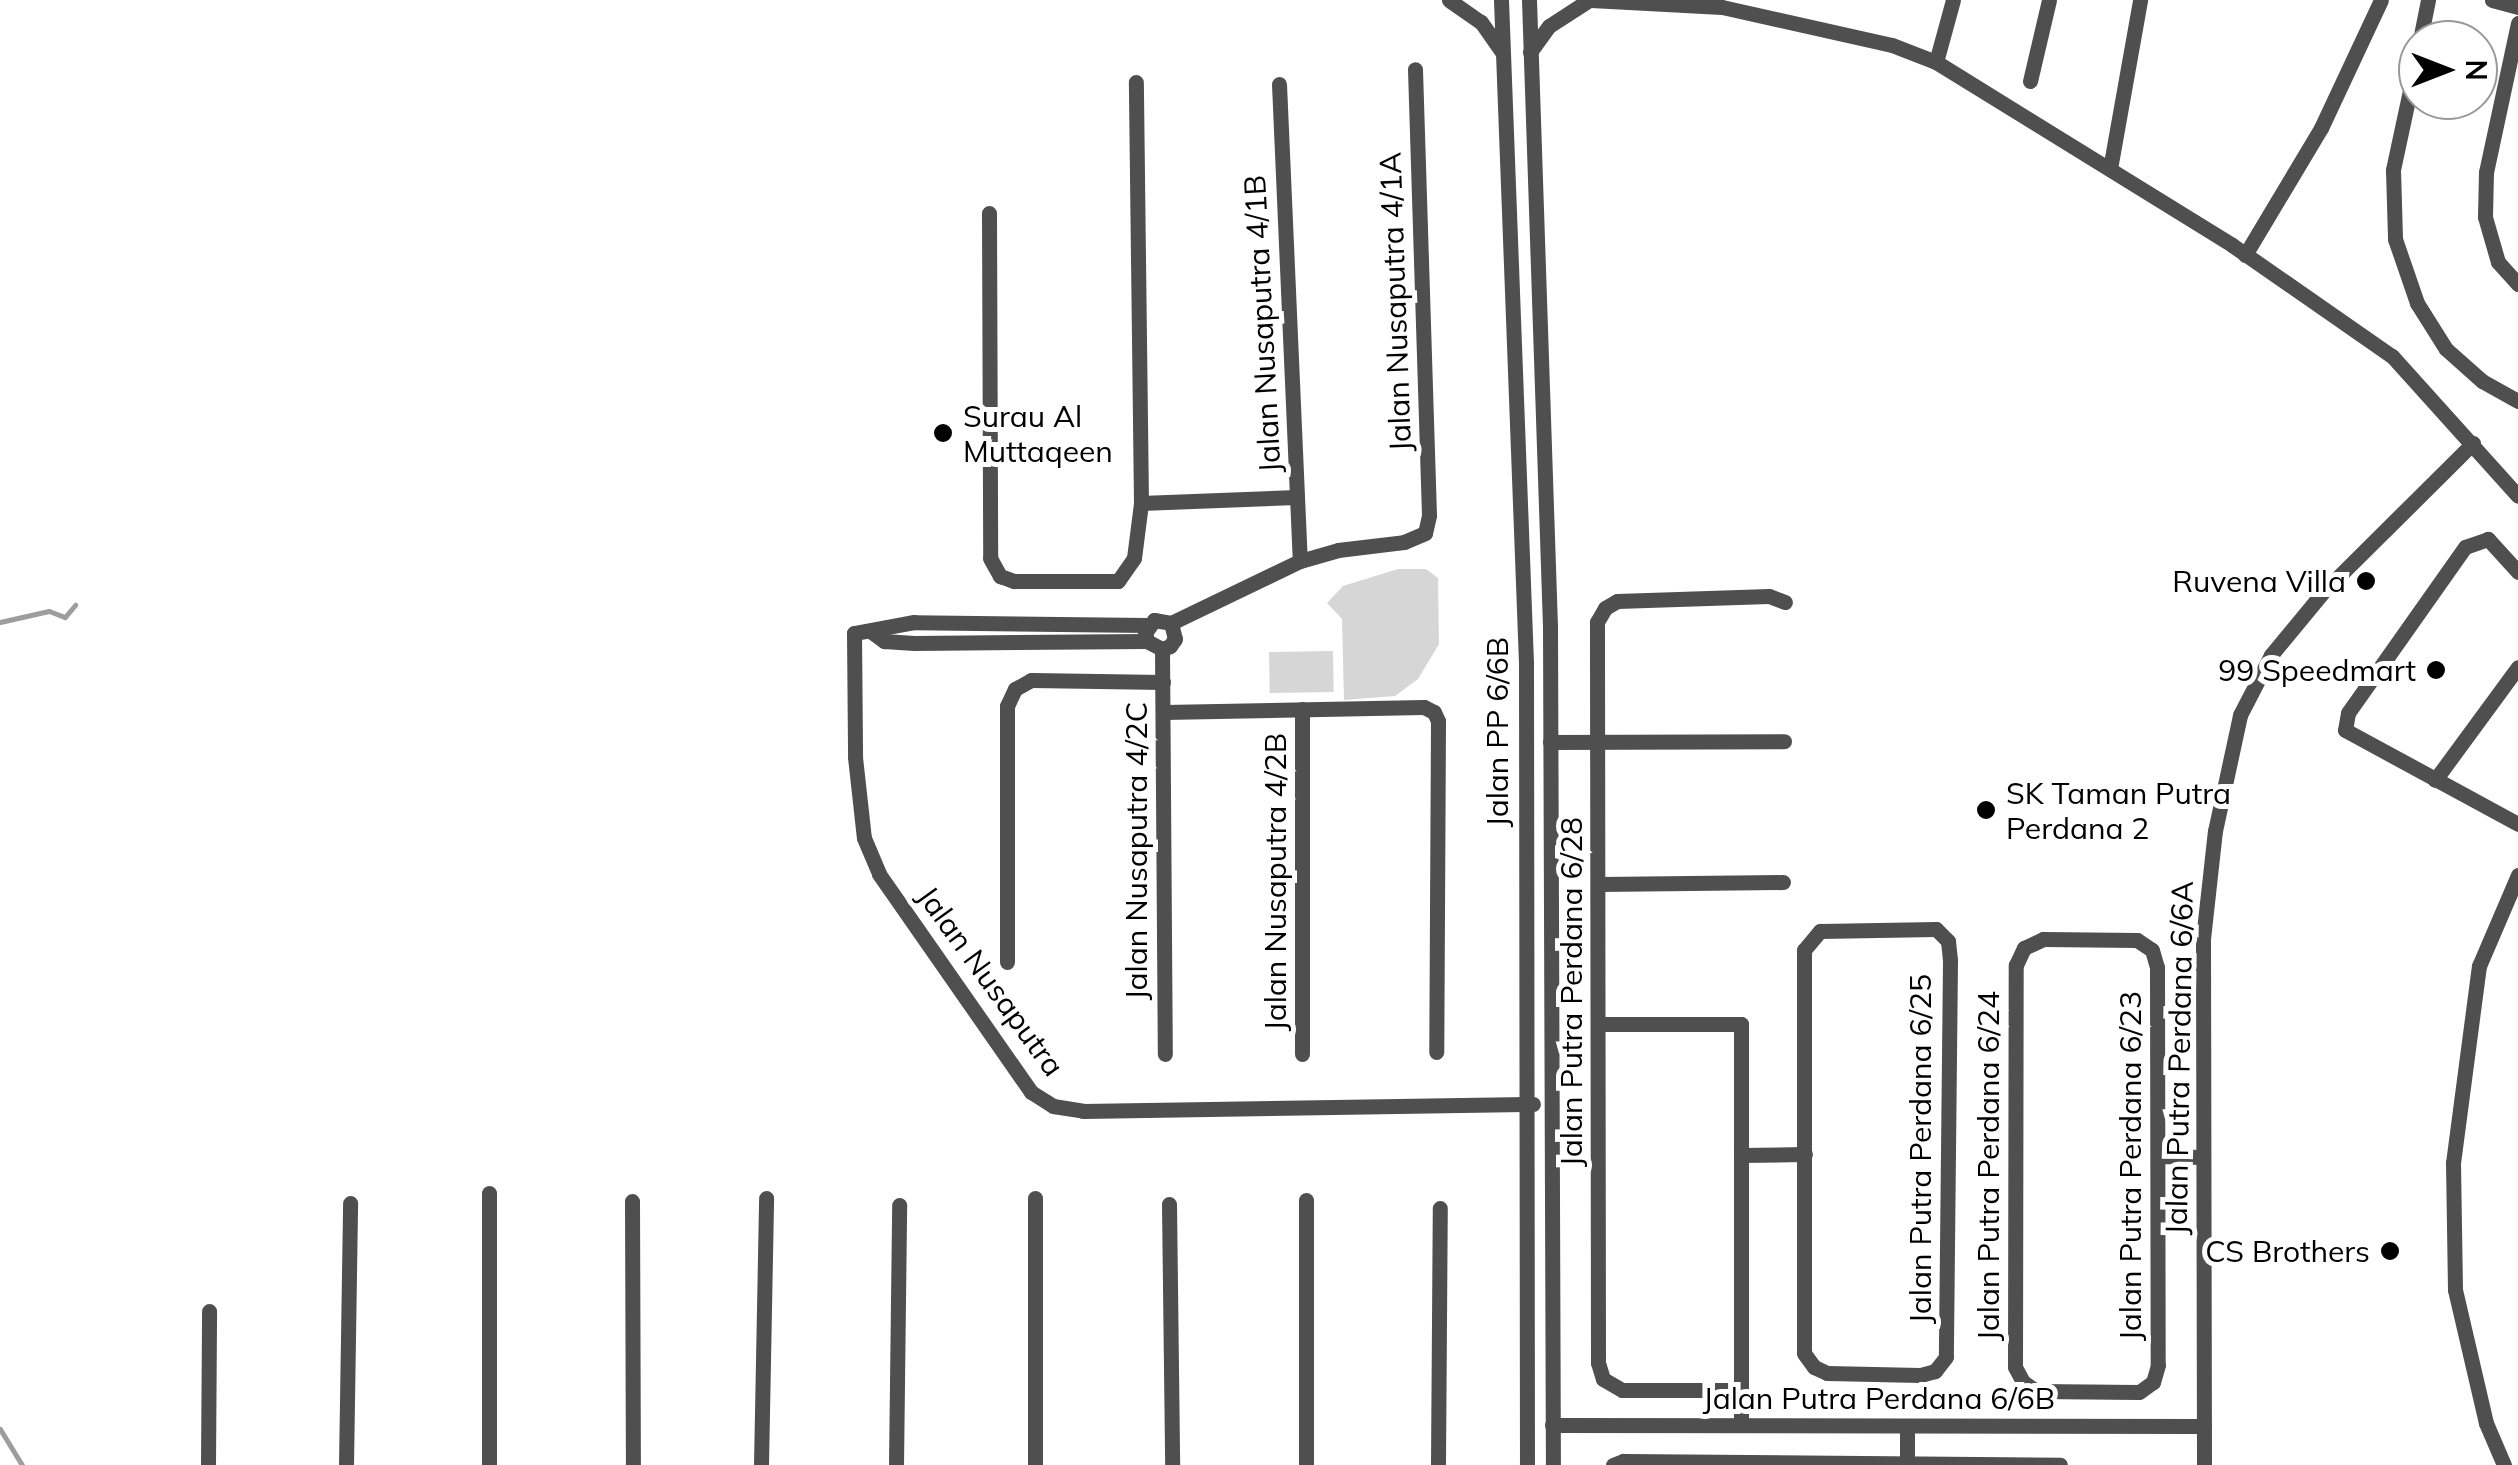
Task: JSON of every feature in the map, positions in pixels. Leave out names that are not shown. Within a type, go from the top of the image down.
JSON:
[{"type":"street","points":[[1450,0],[1482,22],[1503,55]]},
{"type":"street","name":"Jalan PP 6/6B","points":[[1501,0],[1526,662],[1527,1465]]},
{"type":"street","name":"Jalan PP 6/6B","points":[[1529,0],[1550,742],[1553,1465]]},
{"type":"street","points":[[1530,52],[1548,26],[1590,0],[1722,7],[1892,44],[1936,62],[2246,255],[2392,356],[2518,496]]},
{"type":"street","points":[[1936,62],[1953,0]]},
{"type":"street","points":[[2030,81],[2049,0]]},
{"type":"street","points":[[2110,169],[2140,0]]},
{"type":"street","points":[[2246,255],[2321,128],[2380,0]]},
{"type":"street","points":[[2492,0],[2518,8]]},
{"type":"street","points":[[2518,23],[2486,172],[2485,218],[2498,262],[2518,284]]},
{"type":"street","name":"Jalan Nusaputra 4/1A","points":[[1300,561],[1338,550],[1404,542],[1424,533],[1428,516],[1415,68]]},
{"type":"street","points":[[990,213],[990,539],[994,569],[1014,581],[1118,581],[1134,558],[1142,503],[1136,82]]},
{"type":"street","name":"Jalan Nusaputra 4/1B","points":[[1279,84],[1300,561]]},
{"type":"street","points":[[2499,100],[2518,106]]},
{"type":"street","points":[[2404,120],[2393,170],[2394,239],[2418,302],[2446,349],[2482,381],[2518,401]]},
{"type":"street","name":"Jalan Putra Perdana 6/6A","points":[[2204,1465],[2207,880],[2240,714],[2271,656],[2324,591],[2473,443]]},
{"type":"street","points":[[1142,503],[1297,496]]},
{"type":"street","points":[[2518,572],[2488,540],[2477,540],[2465,547],[2348,713],[2345,730],[2518,824]]},
{"type":"street","points":[[1152,638],[1163,619],[1171,622],[1300,561]]},
{"type":"street","name":"Jalan Putra Perdana 6/28","points":[[1741,1390],[1622,1390],[1604,1379],[1598,1363],[1597,622],[1605,608],[1617,600],[1769,596],[1786,602]]},
{"type":"street","name":"Jalan Nusaputra 4/2C","points":[[1165,1054],[1164,712],[1152,638],[1174,638],[1171,622]]},
{"type":"street","name":"Jalan Nusaputra","points":[[1152,638],[914,644],[884,641],[873,633],[854,633],[855,757],[864,838],[879,874],[1032,1092],[1053,1106],[1082,1111],[1552,1104]]},
{"type":"street","points":[[2435,780],[2518,667]]},
{"type":"street","points":[[1007,962],[1007,706],[1015,689],[1031,680],[1162,682]]},
{"type":"street","points":[[1164,712],[1424,707],[1434,712],[1436,1052]]},
{"type":"street","name":"Jalan Nusaputra 4/2B","points":[[1302,710],[1302,1054]]},
{"type":"street","points":[[1550,742],[1784,740]]},
{"type":"street","points":[[2504,1465],[2486,1423],[2455,1290],[2452,1163],[2480,966],[2518,875]]},
{"type":"street","points":[[1598,884],[1783,882]]},
{"type":"street","name":"Jalan Putra Perdana 6/25","points":[[1936,930],[1948,941],[1946,1357],[1935,1371],[1920,1375],[1827,1373],[1814,1367],[1804,1353],[1805,1154],[1804,963],[1810,939],[1820,932],[1936,930]]},
{"type":"street","name":"Jalan Putra Perdana 6/23","points":[[2016,966],[2024,948],[2044,939],[2137,940],[2152,950],[2157,967],[2158,1366]]},
{"type":"street","name":"Jalan Putra Perdana 6/24","points":[[2016,966],[2015,1367],[2023,1382],[2036,1392],[2139,1392],[2153,1382],[2158,1366]]},
{"type":"street","points":[[1598,1024],[1741,1024],[1741,1425]]},
{"type":"street","points":[[1741,1155],[1805,1154]]},
{"type":"street","points":[[2158,1156],[2203,1157]]},
{"type":"street","points":[[489,1193],[489,1465]]},
{"type":"street","points":[[761,1465],[766,1198]]},
{"type":"street","points":[[1035,1198],[1035,1465]]},
{"type":"street","points":[[1306,1200],[1306,1465]]},
{"type":"street","points":[[632,1201],[633,1465]]},
{"type":"street","points":[[346,1465],[350,1203]]},
{"type":"street","points":[[1169,1204],[1172,1465]]},
{"type":"street","points":[[896,1465],[900,1205]]},
{"type":"street","points":[[1438,1465],[1440,1208]]},
{"type":"street","points":[[208,1465],[209,1310]]},
{"type":"street","name":"Jalan Putra Perdana 6/6B","points":[[1552,1425],[2204,1426]]},
{"type":"street","points":[[1907,1426],[1907,1464]]},
{"type":"street","points":[[1612,1465],[2060,1465]]},
{"type":"shaded area","points":[[1398,569],[1426,569],[1438,578],[1439,644],[1418,679],[1395,696],[1344,700],[1342,619],[1327,603],[1343,586]]},
{"type":"shaded area","points":[[1333,651],[1334,692],[1270,693],[1269,652]]},
{"type":"waterway","points":[[0,622],[49,611],[65,617],[75,605]]},
{"type":"waterway","points":[[0,1429],[22,1465]]},
{"type":"place","name":"Surau Al Muttaqeen","points":[[943,433]]},
{"type":"place","name":"Ruvena Villa","points":[[2366,581]]},
{"type":"place","name":"99 Speedmart","points":[[2436,670]]},
{"type":"place","name":"SK Taman Putra Perdana 2","points":[[1986,810]]},
{"type":"place","name":"CS Brothers","points":[[2390,1251]]}]
